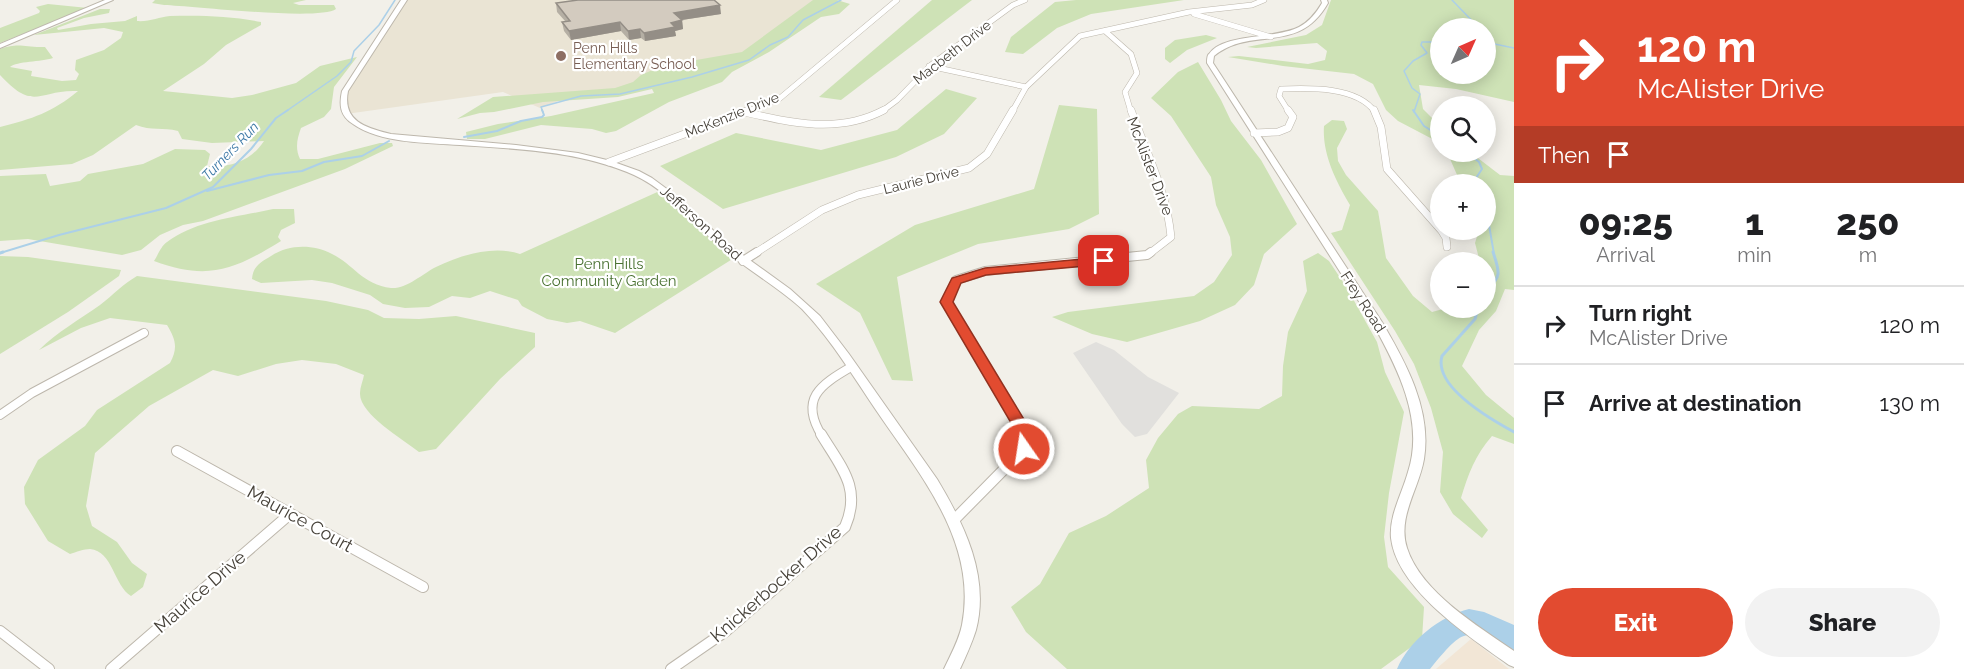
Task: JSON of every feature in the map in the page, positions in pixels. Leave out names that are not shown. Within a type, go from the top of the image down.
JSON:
[{"type":"street","points":[[0,46],[110,0]]},
{"type":"street","name":"Jefferson Road","points":[[404,0],[345,91],[342,106],[353,122],[366,129],[391,136],[568,154],[609,162],[647,178],[662,187],[711,234],[805,307],[817,319],[956,519],[967,549],[973,600],[970,625],[952,669]]},
{"type":"street","name":"McKenzie Drive","points":[[609,162],[779,99],[897,0]]},
{"type":"street","name":"Macbeth Drive","points":[[744,112],[789,123],[830,125],[862,120],[884,110],[929,66],[1013,5],[1025,0]]},
{"type":"street","name":"Laurie Drive","points":[[743,261],[822,210],[858,195],[969,168],[987,154],[1026,87],[1080,36],[1189,12],[1252,5],[1264,0]]},
{"type":"street","name":"Frey Road","points":[[1324,0],[1325,3],[1313,20],[1304,27],[1271,37],[1224,46],[1211,55],[1210,63],[1377,322],[1404,374],[1415,412],[1419,450],[1413,477],[1399,515],[1400,548],[1415,575],[1440,604],[1514,660]]},
{"type":"street","points":[[1189,12],[1271,37]]},
{"type":"street","name":"McAlister Drive","points":[[956,519],[1024,449],[1018,421],[946,302],[956,280],[985,272],[1147,255],[1171,237],[1171,216],[1130,114],[1125,92],[1137,73],[1131,54],[1106,31]]},
{"type":"street","points":[[929,66],[1026,87]]},
{"type":"street","points":[[1254,133],[1275,133],[1288,129],[1291,125],[1293,117],[1279,96],[1281,89],[1326,91],[1366,101],[1377,113],[1382,128],[1387,169],[1430,218]]},
{"type":"street","points":[[1446,240],[1447,247]]},
{"type":"street","points":[[0,415],[32,393],[144,333]]},
{"type":"street","name":"Knickerbocker Drive","points":[[671,669],[726,631],[845,527],[851,512],[853,497],[844,475],[816,426],[813,409],[816,393],[825,381],[851,366]]},
{"type":"street","name":"Maurice Court","points":[[177,451],[423,587]]},
{"type":"street","name":"Maurice Drive","points":[[111,669],[290,514]]},
{"type":"street","points":[[0,631],[49,669]]},
{"type":"shaded area","name":"Penn Hills Elementary School","points":[[404,0],[817,0],[749,60],[561,100],[540,108],[503,92],[346,114],[343,96]]},
{"type":"shaded area","points":[[1096,342],[1114,350],[1148,377],[1179,393],[1147,434],[1135,437],[1122,424],[1073,353]]},
{"type":"shaded area","points":[[1471,639],[1509,669],[1436,669]]},
{"type":"green space","points":[[155,0],[306,0],[293,3],[334,5],[336,9],[306,14],[254,12],[152,3]]},
{"type":"green space","points":[[813,0],[837,0],[850,4],[839,14],[821,17],[769,52],[732,72],[722,82],[669,102],[616,131],[606,133],[592,129],[541,125],[485,139],[467,139],[466,132],[654,93],[652,89],[618,97],[543,102],[457,119],[493,97],[615,88],[633,82],[641,75],[662,66],[742,52]]},
{"type":"green space","points":[[932,0],[972,0],[841,100],[819,97]]},
{"type":"green space","points":[[1184,0],[1091,14],[1057,28],[1023,54],[1005,52],[1011,37],[1055,2]]},
{"type":"green space","points":[[1331,0],[1514,0],[1514,102],[1496,98],[1496,96],[1419,85],[1423,109],[1430,116],[1430,138],[1398,121],[1386,110],[1373,84],[1354,74],[1228,57],[1239,56],[1308,64],[1325,60],[1327,51],[1317,43],[1247,47],[1306,35],[1322,25]]},
{"type":"green space","points":[[48,4],[88,8],[0,43],[0,28],[39,13],[36,7]]},
{"type":"green space","points":[[100,9],[110,9],[109,13],[84,18],[57,28],[58,30],[125,21],[137,16],[137,21],[170,16],[193,16],[227,17],[261,22],[261,25],[226,45],[204,64],[163,91],[232,98],[252,95],[296,83],[320,66],[357,57],[334,87],[331,109],[324,117],[301,128],[297,144],[300,159],[318,159],[380,143],[392,143],[393,146],[345,169],[203,221],[183,225],[160,235],[141,250],[122,255],[28,239],[0,241],[0,176],[46,174],[50,186],[80,181],[88,174],[143,164],[175,149],[205,150],[210,154],[207,166],[224,166],[247,158],[264,141],[212,143],[182,139],[178,131],[136,125],[93,155],[72,164],[0,170],[0,127],[42,114],[78,91],[37,96],[21,93],[0,75],[0,49],[18,46],[45,47],[53,58],[10,67],[32,71],[31,76],[62,81],[76,80],[79,74],[75,70],[76,60],[104,50],[121,38],[123,32],[104,28],[34,35]]},
{"type":"green space","points":[[1206,35],[1217,38],[1187,50],[1170,63],[1165,59],[1165,48],[1175,40]]},
{"type":"green space","points":[[1198,62],[1231,121],[1261,160],[1297,224],[1264,254],[1254,285],[1235,305],[1200,321],[1127,342],[1092,334],[1052,317],[1068,312],[1194,296],[1214,282],[1232,255],[1230,237],[1216,205],[1211,177],[1171,116],[1151,98],[1178,72]]},
{"type":"green space","points":[[946,89],[977,98],[944,134],[896,157],[723,209],[660,166],[736,133],[821,150],[897,130]]},
{"type":"green space","points":[[1059,105],[1097,109],[1099,214],[1069,229],[978,244],[897,277],[913,381],[892,380],[860,313],[816,284],[915,225],[1034,189]]},
{"type":"green space","points":[[1332,120],[1344,121],[1347,129],[1337,148],[1338,161],[1346,175],[1378,211],[1386,258],[1413,296],[1430,310],[1430,318],[1490,318],[1479,330],[1462,366],[1486,395],[1514,418],[1514,444],[1492,436],[1481,450],[1466,481],[1461,498],[1488,530],[1482,538],[1453,514],[1440,492],[1443,452],[1431,408],[1414,364],[1331,233],[1342,230],[1350,205],[1335,177],[1328,157],[1324,126]]},
{"type":"green space","points":[[1451,162],[1483,162],[1500,175],[1514,176],[1514,290],[1505,289],[1496,311],[1496,252],[1477,252],[1475,243],[1476,240],[1496,240],[1496,174],[1457,174]]},
{"type":"green space","name":"Penn Hills Community Garden","points":[[664,189],[680,204],[686,217],[734,258],[615,333],[580,321],[567,323],[547,319],[522,306],[518,300],[490,291],[470,298],[452,296],[429,307],[405,308],[383,304],[370,295],[332,283],[312,280],[261,283],[252,279],[258,265],[278,252],[293,247],[309,247],[332,254],[373,283],[397,288],[409,284],[436,267],[466,255],[488,251],[510,251],[520,254]]},
{"type":"green space","points":[[273,209],[294,209],[295,223],[281,230],[278,237],[281,241],[249,259],[220,269],[206,271],[173,267],[154,261],[165,244],[191,229],[218,220]]},
{"type":"green space","points":[[1318,253],[1329,261],[1347,288],[1377,342],[1385,372],[1404,412],[1389,493],[1384,537],[1388,567],[1424,607],[1422,639],[1381,669],[1067,669],[1026,632],[1011,607],[1040,584],[1069,533],[1106,516],[1149,488],[1146,460],[1158,438],[1178,414],[1192,406],[1259,409],[1282,396],[1283,366],[1288,332],[1307,291],[1303,261]]},
{"type":"green space","points":[[0,256],[28,257],[121,270],[119,276],[68,312],[0,354]]},
{"type":"green space","points":[[137,276],[326,301],[368,310],[384,318],[419,319],[456,316],[535,333],[535,347],[500,379],[436,449],[419,452],[383,425],[367,409],[360,393],[364,375],[336,364],[302,360],[276,364],[238,376],[213,370],[149,406],[95,453],[86,506],[92,526],[117,542],[132,563],[147,574],[143,587],[131,596],[121,585],[109,562],[98,551],[88,549],[70,554],[48,541],[25,504],[24,487],[38,460],[85,426],[97,410],[170,363],[175,344],[167,325],[110,318],[81,328],[39,350]]},
{"type":"building","name":"Penn Hills Elementary School","points":[[578,0],[714,0],[720,5],[674,13],[682,20],[671,23],[675,27],[644,33],[640,29],[628,31],[620,22],[569,31],[562,22],[570,21],[556,3]]},
{"type":"waterway","name":"Turners Run","points":[[285,112],[337,76],[351,62],[354,51],[379,25],[395,0]]},
{"type":"waterway","points":[[543,112],[541,107],[581,96],[620,94],[692,77],[749,60],[770,45],[788,37],[803,20],[841,0]]},
{"type":"waterway","points":[[1452,0],[1469,18]]},
{"type":"waterway","points":[[1414,112],[1420,94],[1412,88],[1404,71],[1413,61],[1427,53],[1421,45],[1422,42],[1430,42]]},
{"type":"waterway","points":[[1496,44],[1514,48]]},
{"type":"waterway","points":[[464,137],[497,131],[521,121],[542,117],[544,115],[542,110]]},
{"type":"waterway","name":"Turners Run","points":[[3,252],[0,253],[59,235],[166,208],[213,187],[251,149],[276,118],[285,112]]},
{"type":"waterway","points":[[1414,112],[1424,126],[1430,130]]},
{"type":"waterway","points":[[207,191],[269,175],[302,171],[324,162],[362,156],[389,141]]},
{"type":"waterway","points":[[1479,162],[1482,169],[1479,174]]},
{"type":"waterway","points":[[1492,240],[1494,252]]},
{"type":"waterway","points":[[1496,262],[1498,274],[1496,279]]},
{"type":"waterway","points":[[1475,318],[1442,356],[1442,368],[1446,379],[1466,401],[1514,432]]},
{"type":"waterway","points":[[1411,669],[1441,636],[1460,624],[1480,623],[1514,638]]},
{"type":"place","name":"Penn Hills Elementary School","points":[[561,56]]},
{"type":"route","points":[[1024,449],[1018,421],[946,302],[956,280],[985,272],[1104,261]]}]
